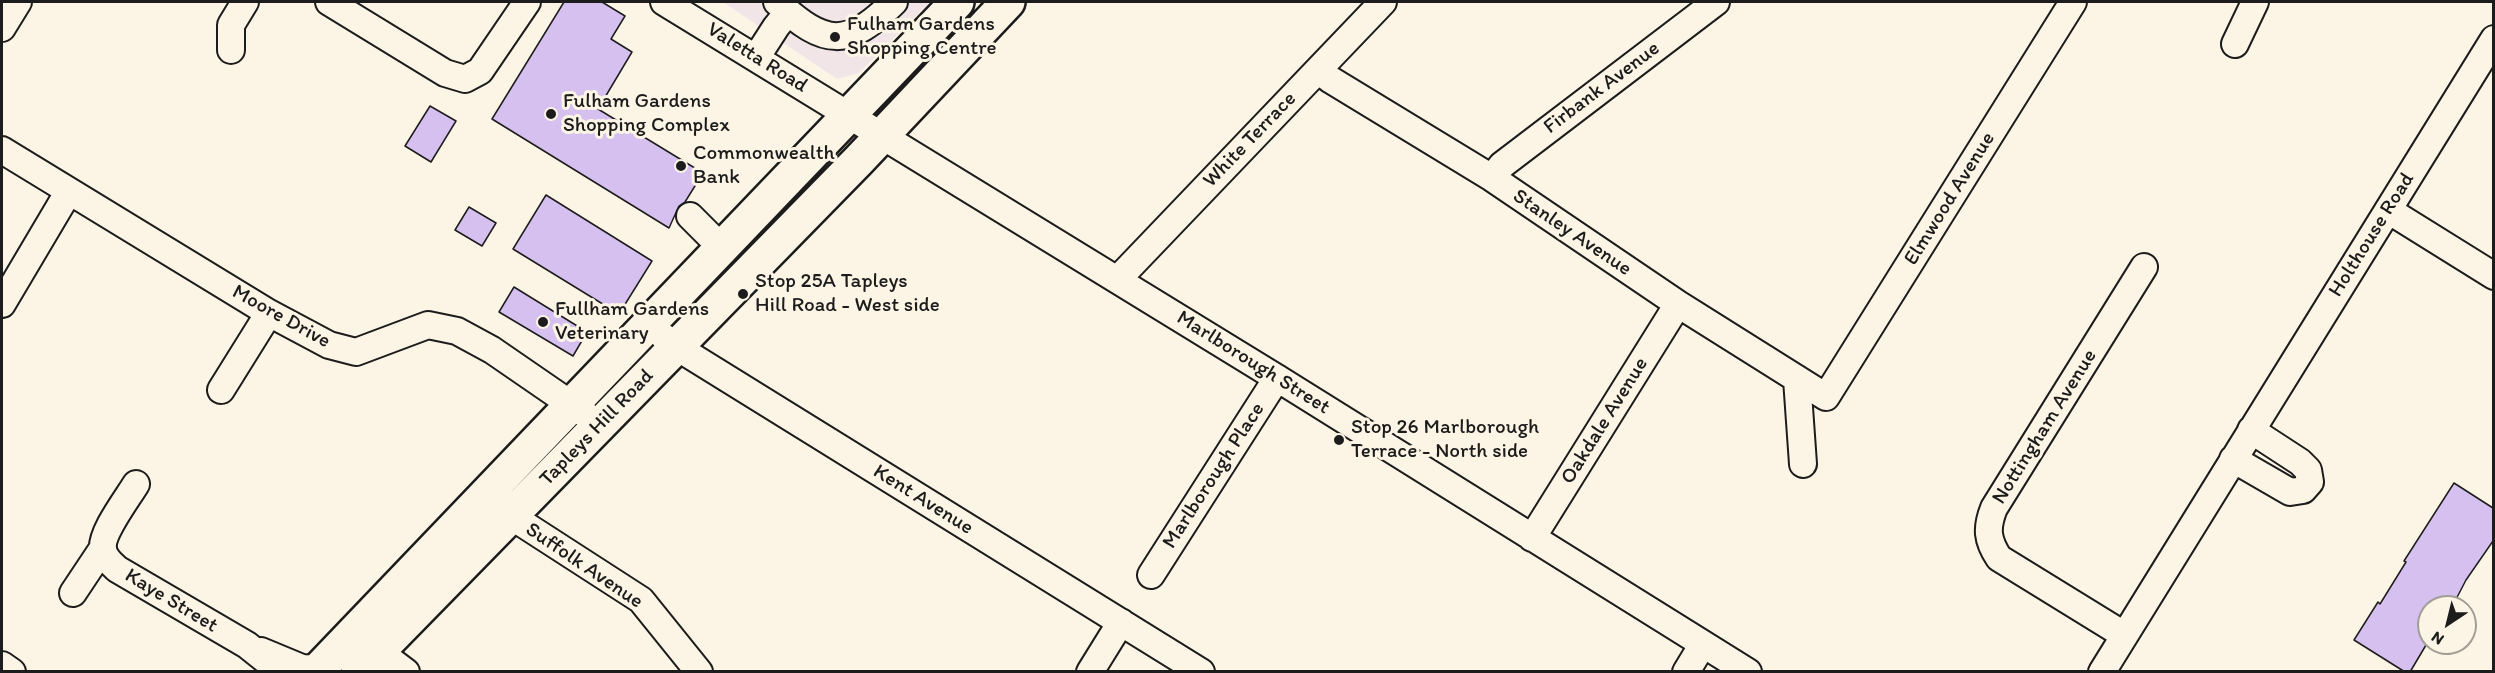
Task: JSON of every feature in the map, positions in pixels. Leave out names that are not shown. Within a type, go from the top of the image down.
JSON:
[{"type":"main road","name":"Tapleys Hill Road","points":[[363,651],[484,498],[957,2]]},
{"type":"main road","name":"Tapleys Hill Road","points":[[317,670],[363,651],[511,517],[882,136],[1008,2]]},
{"type":"street","points":[[2,28],[18,2]]},
{"type":"street","points":[[231,50],[231,26],[245,2]]},
{"type":"street","points":[[329,2],[445,72],[465,79],[480,71],[527,2]]},
{"type":"street","name":"Valetta Road","points":[[664,2],[849,115]]},
{"type":"street","points":[[756,58],[773,30],[783,7],[811,29],[822,34],[842,35],[867,27],[894,2]]},
{"type":"street","name":"White Terrace","points":[[1118,279],[1383,2]]},
{"type":"street","name":"Firbank Avenue","points":[[1492,178],[1502,165],[1716,2]]},
{"type":"street","name":"Elmwood Avenue","points":[[1826,397],[2073,2]]},
{"type":"street","points":[[2235,44],[2255,2]]},
{"type":"street","name":"Holthouse Road","points":[[2102,672],[2493,39]]},
{"type":"street","name":"Stanley Avenue","points":[[1318,70],[1492,178],[1678,304],[1826,397]]},
{"type":"street","name":"Marlborough Street","points":[[849,115],[1118,279],[1748,672]]},
{"type":"street","name":"Moore Drive","points":[[2,150],[270,313],[328,345],[356,352],[428,325],[458,331],[492,350],[573,404],[600,426]]},
{"type":"street","points":[[2,304],[69,191]]},
{"type":"street","points":[[2388,210],[2493,276]]},
{"type":"street","points":[[690,216],[722,248]]},
{"type":"street","name":"Nottingham Avenue","points":[[2124,634],[1999,558],[1989,544],[1988,524],[1994,508],[2144,267]]},
{"type":"street","name":"Oakdale Avenue","points":[[1532,538],[1678,304]]},
{"type":"street","points":[[221,390],[270,313]]},
{"type":"street","name":"Kent Avenue","points":[[648,324],[675,346],[1201,672]]},
{"type":"street","name":"Marlborough Place","points":[[1151,575],[1277,378]]},
{"type":"street","points":[[1797,380],[1803,464]]},
{"type":"street","points":[[2234,459],[2290,492],[2303,490],[2310,482],[2308,470],[2300,462],[2251,430]]},
{"type":"street","points":[[73,593],[103,548],[105,535],[136,484]]},
{"type":"street","name":"Suffolk Avenue","points":[[484,498],[641,600],[699,672]]},
{"type":"street","name":"Kaye Street","points":[[103,548],[107,559],[117,569],[247,645],[302,668],[317,670]]},
{"type":"street","points":[[1090,672],[1121,622]]},
{"type":"street","points":[[1686,672],[1703,644]]},
{"type":"street","name":"Kaye Street","points":[[247,645],[272,665],[276,672]]},
{"type":"street","points":[[363,651],[406,672]]},
{"type":"street","points":[[2,665],[12,672]]},
{"type":"shaded area","name":"Fulham Gardens Shopping Centre","points":[[723,2],[930,2],[859,73],[837,79]]},
{"type":"building","name":"Fulham Gardens Shopping Complex","points":[[564,2],[602,2],[625,16],[611,39],[632,52],[598,109],[703,173],[685,202],[679,206],[669,228],[492,119]]},
{"type":"building","points":[[430,106],[456,121],[431,162],[405,146]]},
{"type":"building","points":[[546,195],[652,261],[619,314],[513,249]]},
{"type":"building","points":[[469,207],[496,223],[482,246],[455,230]]},
{"type":"building","name":"Fullham Gardens Veterinary","points":[[514,287],[587,332],[573,356],[499,312]]},
{"type":"building","points":[[2454,483],[2493,508],[2493,541],[2458,595],[2417,595],[2417,655],[2420,655],[2410,672],[2405,672],[2354,640],[2378,602],[2380,604],[2406,562],[2404,561]]},
{"type":"place","name":"Fulham Gardens Shopping Centre","points":[[835,37]]},
{"type":"place","name":"Fulham Gardens Shopping Complex","points":[[551,114]]},
{"type":"place","name":"Commonwealth Bank","points":[[681,166]]},
{"type":"place","name":"Stop 25A Tapleys Hill Road - West side","points":[[743,294]]},
{"type":"place","name":"Fullham Gardens Veterinary","points":[[543,322]]},
{"type":"place","name":"Stop 26 Marlborough Terrace - North side","points":[[1339,440]]}]
